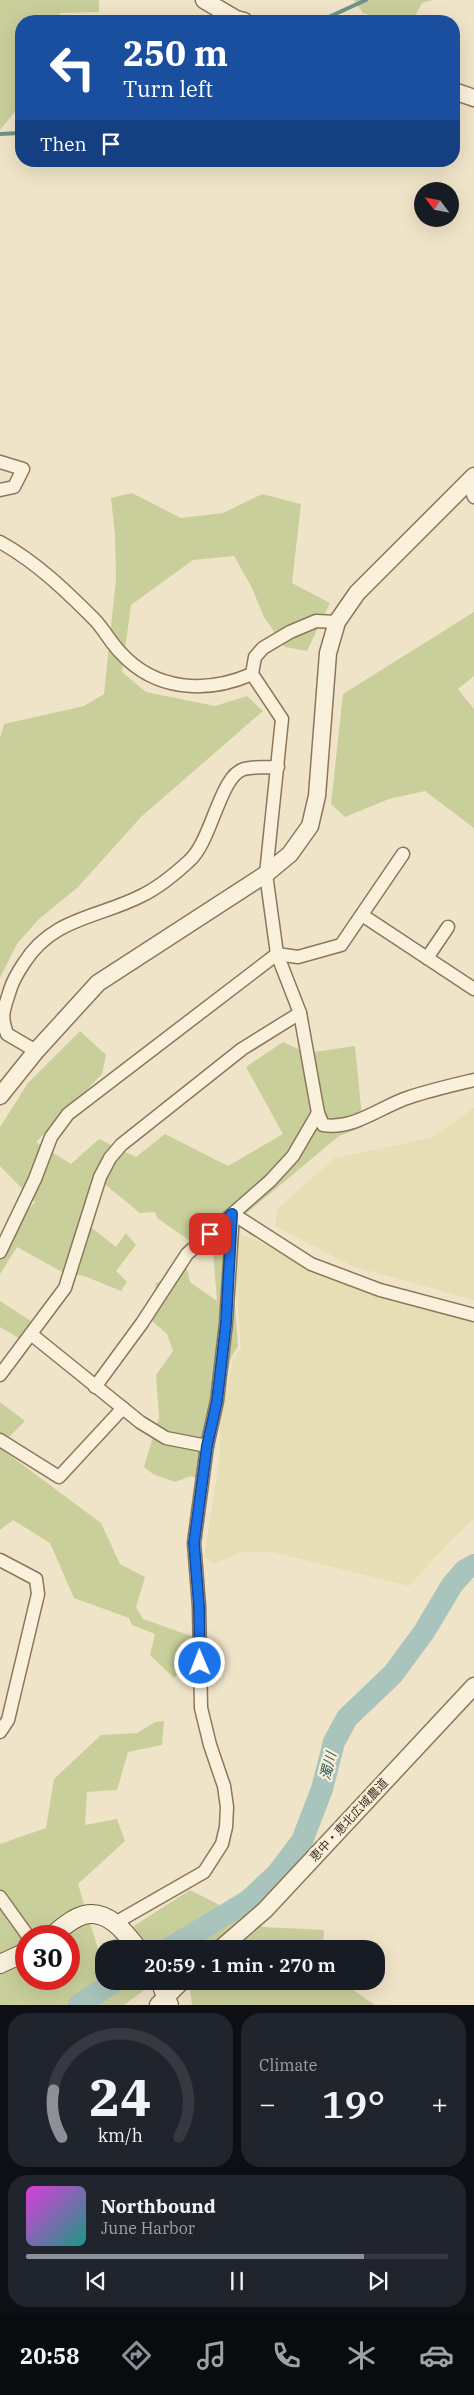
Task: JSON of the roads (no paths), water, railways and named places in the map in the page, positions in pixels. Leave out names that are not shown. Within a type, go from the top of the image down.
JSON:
[{"type":"main road","points":[[66,1925],[85,1914],[103,1916],[116,1923],[131,1940]]},
{"type":"main road","points":[[0,1964],[15,1957]]},
{"type":"street","points":[[204,0],[229,15]]},
{"type":"street","points":[[460,93],[474,98]]},
{"type":"street","points":[[0,462],[23,470],[14,487],[0,490]]},
{"type":"street","points":[[0,1096],[36,1051],[98,983],[266,874],[290,854],[310,826],[318,796],[328,653],[337,622],[357,593],[472,485]]},
{"type":"street","points":[[0,542],[52,579],[96,621],[120,652],[133,664],[156,679],[173,686],[208,687],[237,681],[252,674]]},
{"type":"street","points":[[337,622],[316,621],[290,632],[263,648],[255,657],[252,674],[282,719],[266,874],[277,954],[300,1013],[318,1113],[323,1125],[332,1126],[362,1120],[409,1097],[474,1080]]},
{"type":"street","points":[[36,1051],[7,1034],[2,1018],[13,981],[34,948],[41,940],[71,923],[144,895],[167,879],[191,860],[204,841],[217,813],[218,802],[234,774],[244,769],[278,767]]},
{"type":"street","points":[[0,1252],[35,1179],[51,1137],[68,1114],[277,954],[298,957],[341,945],[403,854]]},
{"type":"street","points":[[362,915],[474,989]]},
{"type":"street","points":[[427,958],[448,928]]},
{"type":"street","points":[[0,1375],[65,1288],[100,1177],[110,1158],[121,1145],[242,1049],[300,1013]]},
{"type":"street","points":[[95,1387],[142,1323],[187,1254],[270,1181],[293,1156],[318,1113]]},
{"type":"street","points":[[232,1214],[311,1264],[380,1290],[474,1315]]},
{"type":"street","points":[[116,1923],[204,1872],[222,1844],[226,1827],[228,1807],[224,1786],[210,1745],[201,1699],[199,1606],[194,1543],[207,1446],[217,1401],[226,1323],[232,1214]]},
{"type":"street","points":[[31,1334],[95,1387],[166,1438],[207,1446]]},
{"type":"street","points":[[0,1440],[59,1477],[123,1408]]},
{"type":"street","points":[[0,1560],[36,1579],[38,1594],[8,1720],[0,1732]]},
{"type":"street","name":"恵中・恵北広域農道","points":[[231,1940],[266,1910],[474,1686]]},
{"type":"street","points":[[0,1897],[20,1925]]},
{"type":"waterway","points":[[333,15],[366,0]]},
{"type":"waterway","points":[[0,134],[15,133]]},
{"type":"waterway","name":"濁川","points":[[183,1940],[248,1901],[277,1874],[302,1841],[322,1789],[334,1742],[347,1718],[393,1674],[424,1632],[452,1585],[465,1570],[474,1565]]},
{"type":"waterway","name":"濁川","points":[[79,2005],[102,1990]]}]
